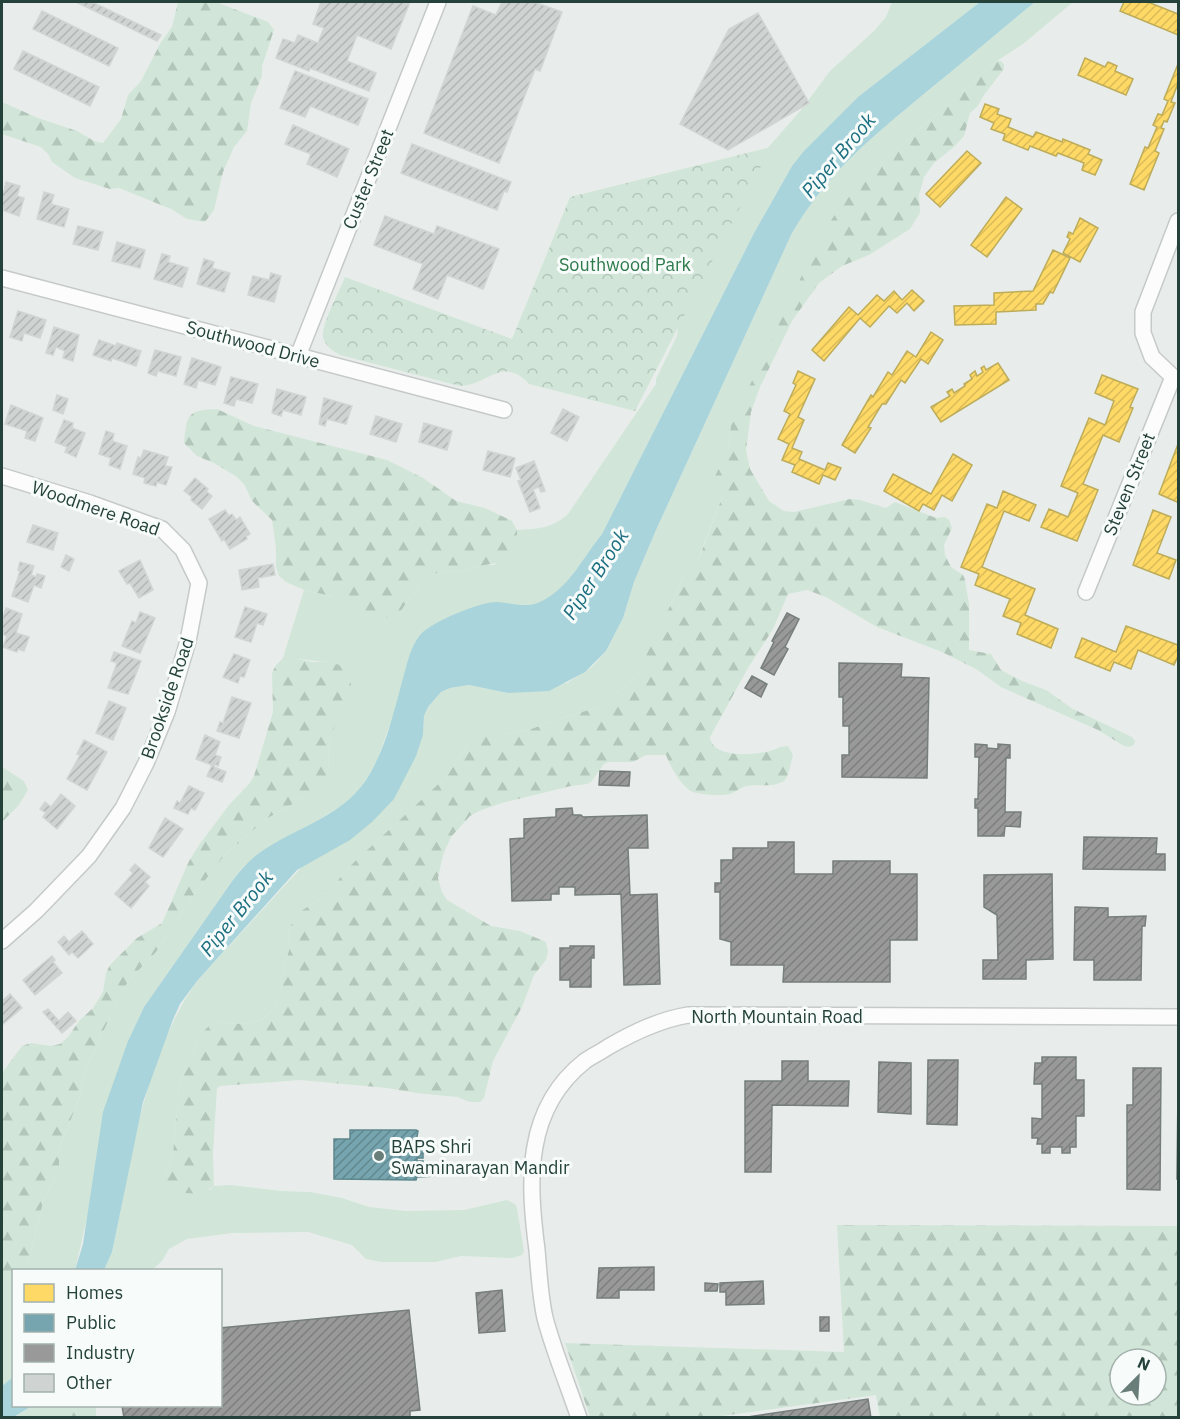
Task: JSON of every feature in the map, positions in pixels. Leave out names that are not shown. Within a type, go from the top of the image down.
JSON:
[{"type":"street","name":"Custer Street","points":[[298,356],[438,2]]},
{"type":"street","points":[[1176,378],[1152,357],[1143,333],[1143,312],[1179,221]]},
{"type":"street","name":"Southwood Drive","points":[[2,278],[504,410]]},
{"type":"street","name":"Steven Street","points":[[1086,592],[1176,378]]},
{"type":"street","name":"Woodmere Road","points":[[2,478],[90,503],[162,529],[183,549],[199,583]]},
{"type":"street","name":"Brookside Road","points":[[2,941],[36,911],[89,856],[123,808],[146,763],[166,712],[188,641],[199,583]]},
{"type":"street","name":"North Mountain Road","points":[[579,1418],[545,1317],[532,1212],[532,1167],[535,1138],[546,1108],[560,1087],[585,1061],[633,1033],[662,1020],[688,1015],[1179,1017]]},
{"type":"green space","points":[[178,2],[216,2],[268,22],[274,30],[262,66],[262,76],[251,103],[247,131],[234,147],[223,172],[214,210],[205,222],[187,219],[171,209],[119,188],[110,189],[75,178],[52,162],[41,147],[2,134],[2,102],[103,143],[121,119],[128,95],[141,81],[161,42],[172,27]]},
{"type":"green space","points":[[892,2],[980,2],[858,97],[792,166],[754,233],[602,534],[569,579],[549,599],[537,604],[524,606],[495,602],[389,727],[377,761],[357,793],[343,805],[245,865],[233,880],[144,1007],[128,1041],[75,1269],[24,1269],[29,1260],[44,1198],[59,1174],[59,1149],[81,1094],[83,1076],[129,980],[156,952],[193,896],[223,857],[266,819],[314,792],[328,767],[332,729],[332,662],[283,658],[304,590],[400,612],[422,581],[429,575],[494,565],[517,549],[517,530],[551,525],[568,514],[656,384],[656,379],[677,336],[681,302],[758,159],[801,110],[830,71],[886,17]]},
{"type":"green space","points":[[1035,2],[1073,2],[1023,44],[997,61],[869,174],[731,425],[728,450],[713,480],[713,485],[723,495],[697,562],[684,576],[640,673],[596,708],[531,729],[504,734],[484,734],[468,744],[447,776],[349,867],[325,896],[301,911],[290,927],[288,937],[290,947],[282,974],[281,994],[272,1011],[265,1018],[256,1022],[237,1024],[218,1022],[202,1033],[180,1080],[173,1153],[165,1176],[210,1190],[214,1186],[231,1185],[310,1192],[342,1198],[369,1207],[405,1211],[464,1210],[507,1200],[515,1204],[517,1208],[524,1251],[522,1255],[513,1258],[461,1256],[436,1262],[381,1262],[366,1259],[352,1245],[308,1232],[232,1233],[187,1239],[169,1249],[162,1261],[153,1269],[104,1269],[112,1252],[133,1147],[151,1077],[179,1011],[197,981],[423,735],[424,716],[428,707],[441,692],[469,685],[508,693],[567,683],[593,666],[606,651],[623,618],[634,582],[656,530],[792,233],[836,173],[905,109]]},
{"type":"green space","points":[[997,61],[1004,64],[1004,69],[977,107],[970,113],[964,136],[935,162],[924,177],[919,195],[920,213],[910,229],[869,255],[842,266],[819,283],[792,321],[760,387],[751,412],[746,450],[750,469],[769,501],[784,511],[794,512],[850,499],[886,508],[895,502],[936,518],[945,517],[949,520],[952,528],[944,545],[945,555],[951,567],[963,575],[965,580],[969,604],[969,650],[991,654],[1001,670],[1046,690],[1073,709],[1132,737],[1135,741],[1134,745],[1124,746],[1098,730],[1001,687],[976,669],[942,652],[877,627],[826,597],[807,590],[788,594],[773,629],[748,668],[710,737],[718,749],[735,754],[770,751],[788,746],[793,755],[789,773],[784,781],[771,785],[747,786],[726,795],[697,793],[689,790],[682,783],[666,755],[646,755],[633,762],[608,762],[587,784],[502,803],[479,811],[470,816],[451,837],[443,855],[438,878],[447,900],[491,926],[520,931],[546,942],[548,951],[546,960],[534,975],[522,1007],[493,1061],[484,1098],[480,1102],[387,1088],[300,1080],[220,1086],[217,1088],[213,1153],[214,1186],[201,1194],[171,1190],[167,1186],[165,1176],[173,1153],[180,1080],[202,1033],[209,1026],[218,1022],[237,1024],[256,1022],[265,1018],[272,1011],[281,994],[282,974],[290,947],[288,937],[290,927],[301,911],[325,896],[349,867],[447,776],[475,737],[531,729],[596,708],[640,673],[655,632],[684,576],[697,562],[723,495],[713,485],[713,480],[728,450],[731,425],[821,235],[843,203],[869,174]]},
{"type":"green space","name":"Southwood Park","points":[[771,147],[635,411],[529,384],[511,372],[495,374],[479,382],[460,386],[340,355],[324,340],[325,324],[345,277],[512,339],[570,197]]},
{"type":"green space","points":[[217,409],[254,426],[387,460],[423,478],[456,501],[485,508],[512,521],[517,530],[517,549],[512,557],[504,562],[457,572],[447,571],[429,575],[422,581],[400,612],[392,617],[383,618],[365,613],[331,596],[304,590],[286,582],[279,576],[276,567],[272,520],[252,501],[244,484],[237,477],[197,456],[184,443],[190,416],[200,411]]},
{"type":"green space","points":[[283,658],[332,662],[349,673],[351,685],[330,738],[326,777],[314,792],[266,819],[223,857],[193,896],[156,952],[129,980],[83,1076],[81,1094],[59,1149],[59,1174],[44,1198],[29,1260],[24,1269],[12,1269],[12,1278],[2,1283],[2,1073],[22,1046],[31,1043],[51,1046],[60,1044],[68,1037],[79,1021],[93,1008],[103,992],[106,973],[110,965],[137,938],[162,923],[189,861],[199,845],[254,776],[273,712],[272,673]]},
{"type":"green space","points":[[2,767],[24,781],[28,790],[18,806],[2,822]]},
{"type":"green space","points":[[837,1225],[1178,1226],[1178,1417],[880,1417],[876,1395],[714,1417],[590,1417],[565,1343],[844,1352]]},
{"type":"green space","points":[[12,1278],[12,1378],[2,1386],[2,1283]]},
{"type":"green space","points":[[30,1407],[76,1407],[71,1417],[14,1418]]},
{"type":"green space","points":[[76,1407],[96,1407],[96,1417],[71,1417]]},
{"type":"water","name":"Piper Brook","points":[[980,2],[1035,2],[869,141],[836,173],[806,211],[792,233],[656,530],[634,582],[623,618],[606,651],[585,672],[549,691],[508,693],[469,685],[441,692],[428,707],[424,716],[423,735],[416,756],[394,799],[372,822],[350,840],[297,870],[197,981],[180,1004],[143,1102],[112,1252],[104,1269],[75,1269],[83,1244],[103,1112],[128,1041],[144,1007],[245,866],[272,845],[344,804],[366,780],[388,732],[412,649],[423,632],[448,617],[481,605],[498,602],[525,605],[542,601],[561,588],[568,580],[602,534],[754,233],[792,166],[858,97]]},
{"type":"water","points":[[12,1378],[12,1407],[30,1407],[14,1417],[2,1417],[2,1386]]},
{"type":"building: Homes","points":[[1124,2],[1148,2],[1178,14],[1178,35],[1120,11]]},
{"type":"building: Homes","points":[[1085,58],[1105,67],[1108,62],[1117,66],[1115,71],[1133,79],[1126,95],[1078,75]]},
{"type":"building: Homes","points":[[1178,64],[1178,83],[1171,102],[1175,103],[1167,122],[1164,121],[1161,128],[1164,129],[1155,151],[1159,153],[1144,190],[1130,184],[1145,147],[1148,148],[1157,127],[1153,125],[1158,114],[1162,115],[1168,101],[1164,99]]},
{"type":"building: Homes","points":[[985,104],[999,109],[997,114],[1011,119],[1008,127],[1033,137],[1036,132],[1062,142],[1063,139],[1090,150],[1088,154],[1102,160],[1095,175],[1082,170],[1084,163],[1058,153],[1056,156],[1030,146],[1028,150],[1003,140],[1005,134],[991,129],[994,123],[980,117]]},
{"type":"building: Homes","points":[[967,151],[981,163],[940,207],[926,194]]},
{"type":"building: Homes","points":[[1006,197],[1022,209],[987,257],[971,245]]},
{"type":"building: Homes","points":[[1080,218],[1098,228],[1080,262],[1063,253],[1070,239],[1067,237],[1069,232],[1073,234]]},
{"type":"building: Homes","points":[[1053,250],[1070,258],[1053,293],[1050,292],[1043,304],[1036,304],[1036,310],[996,312],[996,324],[955,325],[954,306],[994,305],[994,293],[1033,291]]},
{"type":"building: Homes","points":[[912,290],[924,301],[914,311],[907,303],[897,313],[889,306],[870,327],[860,318],[824,361],[812,350],[849,307],[858,315],[877,295],[884,301],[894,291],[902,300]]},
{"type":"building: Homes","points":[[931,332],[943,340],[928,364],[921,359],[905,383],[901,380],[886,404],[882,404],[868,427],[871,428],[855,453],[842,445],[871,395],[873,397],[888,372],[892,375],[907,351],[916,357]]},
{"type":"building: Homes","points":[[998,363],[1009,380],[941,422],[931,407],[950,396],[947,392],[952,389],[954,393],[965,386],[964,384],[972,379],[970,375],[975,371],[977,376],[983,372],[981,368],[984,366],[986,370]]},
{"type":"building: Homes","points":[[798,371],[815,379],[798,417],[804,420],[792,448],[802,452],[799,459],[825,470],[828,463],[841,468],[835,480],[823,475],[819,484],[792,472],[795,465],[782,460],[789,444],[778,439],[790,414],[784,411],[796,385],[793,383]]},
{"type":"building: Homes","points":[[1102,375],[1138,389],[1119,442],[1103,435],[1083,484],[1098,490],[1077,541],[1041,527],[1049,509],[1068,517],[1078,493],[1061,486],[1089,418],[1105,425],[1114,401],[1095,393]]},
{"type":"building: Homes","points":[[1178,444],[1178,500],[1177,502],[1159,494]]},
{"type":"building: Homes","points":[[953,454],[972,465],[952,501],[942,495],[934,510],[923,504],[919,511],[884,491],[893,474],[931,494]]},
{"type":"building: Homes","points":[[1003,491],[1036,505],[1029,521],[1004,511],[982,567],[1035,589],[1025,615],[1058,629],[1051,648],[1017,634],[1021,623],[1003,616],[1010,599],[975,585],[979,574],[961,567],[987,504],[997,508]]},
{"type":"building: Homes","points":[[1153,510],[1171,517],[1157,553],[1176,560],[1169,579],[1133,565]]},
{"type":"building: Homes","points":[[1126,626],[1178,645],[1178,656],[1174,665],[1138,650],[1131,669],[1114,662],[1110,671],[1075,657],[1082,638],[1116,652]]},
{"type":"building: Public","name":"BAPS Shri Swaminarayan Mandir","points":[[350,1130],[418,1131],[416,1142],[435,1142],[435,1153],[423,1153],[423,1158],[417,1158],[417,1161],[423,1161],[423,1165],[436,1165],[435,1176],[417,1177],[416,1180],[334,1179],[334,1139],[350,1139]]},
{"type":"building: Industry","points":[[787,613],[799,619],[785,647],[788,649],[774,675],[761,668]]},
{"type":"building: Industry","points":[[839,663],[902,664],[901,677],[929,678],[927,778],[842,777],[842,755],[849,755],[849,726],[843,726],[843,697],[839,697]]},
{"type":"building: Industry","points":[[752,676],[767,684],[761,697],[745,688]]},
{"type":"building: Industry","points":[[975,744],[998,749],[998,744],[1010,745],[1010,758],[1006,758],[1005,812],[1021,812],[1020,827],[1005,826],[1004,836],[978,836],[978,808],[975,808],[975,799],[978,799],[979,757],[975,757]]},
{"type":"building: Industry","points":[[600,771],[630,772],[629,786],[599,785]]},
{"type":"building: Industry","points":[[572,808],[573,815],[583,817],[647,815],[648,848],[628,848],[630,895],[657,894],[660,984],[624,985],[621,894],[575,895],[575,887],[559,887],[559,894],[551,894],[551,900],[512,901],[510,839],[524,838],[524,819],[556,817],[556,809]]},
{"type":"building: Industry","points":[[1084,837],[1157,838],[1156,854],[1165,854],[1165,870],[1083,869]]},
{"type":"building: Industry","points":[[768,842],[794,842],[794,874],[833,874],[833,861],[890,861],[890,874],[917,874],[917,940],[890,940],[890,982],[783,982],[784,965],[731,965],[731,942],[720,939],[720,892],[715,892],[715,883],[721,883],[721,860],[733,860],[733,848],[768,848]]},
{"type":"building: Industry","points":[[1052,874],[1053,959],[1026,960],[1026,979],[983,979],[983,960],[998,960],[997,915],[984,907],[984,875]]},
{"type":"building: Industry","points":[[1075,907],[1108,908],[1108,917],[1146,916],[1145,926],[1142,926],[1141,980],[1094,980],[1094,960],[1074,960]]},
{"type":"building: Industry","points":[[570,946],[594,946],[594,958],[591,958],[591,987],[570,987],[570,980],[560,980],[560,948],[570,948]]},
{"type":"building: Industry","points":[[1042,1057],[1076,1057],[1076,1080],[1084,1080],[1084,1116],[1076,1116],[1076,1147],[1070,1147],[1070,1153],[1062,1153],[1062,1147],[1050,1147],[1050,1153],[1042,1153],[1042,1144],[1037,1144],[1038,1138],[1032,1138],[1032,1118],[1042,1119],[1042,1084],[1034,1084],[1035,1063],[1042,1063]]},
{"type":"building: Industry","points":[[928,1060],[958,1060],[957,1125],[927,1124]]},
{"type":"building: Industry","points":[[782,1061],[808,1061],[808,1081],[849,1081],[848,1106],[772,1105],[771,1172],[745,1172],[745,1081],[782,1081]]},
{"type":"building: Industry","points":[[879,1062],[911,1063],[911,1114],[878,1112]]},
{"type":"building: Industry","points":[[1133,1068],[1161,1068],[1160,1190],[1127,1189],[1127,1105],[1133,1105]]},
{"type":"building: Industry","points":[[1178,1089],[1178,1179],[1177,1179]]},
{"type":"building: Industry","points":[[654,1267],[654,1290],[619,1290],[619,1298],[597,1298],[599,1268]]},
{"type":"building: Industry","points":[[763,1281],[764,1304],[726,1305],[726,1292],[720,1292],[720,1283]]},
{"type":"building: Industry","points":[[705,1283],[718,1284],[717,1291],[705,1291]]},
{"type":"building: Industry","points":[[502,1290],[505,1331],[479,1333],[476,1293]]},
{"type":"building: Industry","points":[[409,1310],[420,1410],[410,1411],[410,1418],[124,1418],[122,1407],[222,1407],[222,1328]]},
{"type":"building: Industry","points":[[820,1317],[829,1317],[829,1331],[820,1331]]},
{"type":"building: Industry","points":[[868,1399],[871,1418],[741,1418]]},
{"type":"building: Other","points":[[76,2],[92,2],[161,35],[157,41]]},
{"type":"building: Other","points":[[321,2],[410,2],[391,49],[357,35],[347,61],[376,73],[369,91],[310,68],[309,71],[276,58],[283,39],[295,43],[298,35],[318,43],[324,28],[313,24]]},
{"type":"building: Other","points":[[502,2],[534,2],[562,12],[540,71],[535,69],[499,163],[424,133],[473,6],[496,15]]},
{"type":"building: Other","points":[[42,11],[118,48],[109,66],[33,29]]},
{"type":"building: Other","points":[[758,13],[809,103],[728,150],[680,124],[729,29]]},
{"type":"building: Other","points":[[23,51],[99,87],[90,106],[14,69]]},
{"type":"building: Other","points":[[295,71],[368,99],[358,125],[310,106],[305,117],[280,108]]},
{"type":"building: Other","points":[[293,125],[349,149],[337,177],[307,164],[311,154],[285,144]]},
{"type":"building: Other","points":[[412,144],[511,182],[507,192],[504,191],[497,210],[401,173]]},
{"type":"building: Other","points":[[6,182],[20,186],[17,196],[24,198],[19,216],[2,210],[2,191],[4,192]]},
{"type":"building: Other","points":[[44,192],[54,195],[51,204],[69,209],[64,227],[37,219]]},
{"type":"building: Other","points":[[385,216],[434,234],[437,226],[499,249],[483,289],[447,275],[438,299],[413,289],[423,264],[374,245]]},
{"type":"building: Other","points":[[78,226],[103,232],[98,250],[73,244]]},
{"type":"building: Other","points":[[117,242],[145,250],[140,268],[112,261]]},
{"type":"building: Other","points":[[162,254],[170,256],[168,262],[188,268],[182,287],[154,279]]},
{"type":"building: Other","points":[[204,259],[214,262],[212,268],[230,273],[224,292],[197,284]]},
{"type":"building: Other","points":[[271,273],[281,276],[274,302],[248,295],[253,276],[269,280]]},
{"type":"building: Other","points":[[18,311],[46,320],[40,338],[24,333],[22,341],[10,337]]},
{"type":"building: Other","points":[[54,327],[79,335],[73,361],[63,358],[65,351],[56,347],[53,355],[46,353]]},
{"type":"building: Other","points":[[99,340],[141,351],[136,366],[112,358],[111,361],[93,355]]},
{"type":"building: Other","points":[[155,350],[181,357],[176,376],[158,371],[156,376],[148,373]]},
{"type":"building: Other","points":[[192,358],[221,367],[215,385],[198,380],[196,388],[184,384]]},
{"type":"building: Other","points":[[231,377],[258,384],[252,403],[236,399],[234,406],[224,403]]},
{"type":"building: Other","points":[[277,389],[306,397],[301,415],[283,410],[281,416],[272,413]]},
{"type":"building: Other","points":[[57,395],[68,399],[63,414],[53,410]]},
{"type":"building: Other","points":[[324,398],[352,406],[346,424],[327,419],[325,426],[319,424]]},
{"type":"building: Other","points":[[11,405],[43,418],[35,441],[25,438],[27,431],[5,424]]},
{"type":"building: Other","points":[[563,409],[579,417],[567,441],[551,433]]},
{"type":"building: Other","points":[[376,416],[402,424],[396,442],[370,434]]},
{"type":"building: Other","points":[[64,420],[73,423],[72,428],[85,433],[76,457],[65,452],[67,447],[55,442]]},
{"type":"building: Other","points":[[424,423],[452,431],[447,450],[419,442]]},
{"type":"building: Other","points":[[106,431],[114,434],[112,441],[127,446],[120,469],[109,465],[111,458],[99,454]]},
{"type":"building: Other","points":[[144,450],[168,457],[165,466],[172,467],[166,485],[157,482],[156,486],[144,483],[145,478],[133,474],[138,457],[141,458]]},
{"type":"building: Other","points":[[488,451],[515,458],[510,477],[483,470]]},
{"type":"building: Other","points":[[534,461],[545,491],[541,492],[539,487],[533,489],[540,508],[530,512],[518,481],[521,480],[516,468]]},
{"type":"building: Other","points":[[195,478],[208,489],[206,491],[212,496],[202,509],[184,491]]},
{"type":"building: Other","points":[[225,510],[236,520],[240,517],[250,534],[246,536],[247,539],[230,549],[224,539],[222,541],[209,519]]},
{"type":"building: Other","points":[[33,525],[58,533],[53,550],[27,542]]},
{"type":"building: Other","points":[[66,555],[74,559],[69,571],[61,567]]},
{"type":"building: Other","points":[[140,560],[153,590],[139,598],[119,571]]},
{"type":"building: Other","points":[[20,562],[34,566],[31,575],[45,576],[41,588],[34,585],[28,602],[12,596],[20,571],[18,570]]},
{"type":"building: Other","points":[[273,564],[275,575],[258,578],[259,587],[242,590],[239,570]]},
{"type":"building: Other","points":[[245,607],[267,614],[263,625],[257,623],[251,642],[235,637]]},
{"type":"building: Other","points":[[6,608],[22,614],[16,633],[29,637],[24,651],[18,649],[17,652],[3,647],[7,636],[2,634],[2,620]]},
{"type":"building: Other","points":[[140,612],[155,618],[140,653],[122,646],[132,621],[136,623]]},
{"type":"building: Other","points":[[114,652],[141,661],[128,694],[108,688],[117,663],[111,661]]},
{"type":"building: Other","points":[[234,654],[250,660],[244,677],[240,676],[238,683],[223,677]]},
{"type":"building: Other","points":[[232,697],[251,703],[239,738],[217,731],[220,722],[223,723]]},
{"type":"building: Other","points":[[109,701],[126,708],[113,740],[96,733]]},
{"type":"building: Other","points":[[205,735],[220,742],[215,755],[221,757],[218,766],[215,764],[214,767],[226,772],[222,782],[207,776],[212,765],[196,759]]},
{"type":"building: Other","points":[[84,740],[107,752],[87,790],[67,779],[80,755],[77,754]]},
{"type":"building: Other","points":[[189,786],[204,793],[195,810],[191,808],[188,814],[174,808],[177,801],[180,803]]},
{"type":"building: Other","points":[[61,794],[75,806],[57,829],[43,817],[46,813],[40,809],[45,802],[51,807]]},
{"type":"building: Other","points":[[165,818],[183,829],[163,857],[149,848]]},
{"type":"building: Other","points":[[135,864],[150,877],[145,882],[149,886],[131,908],[115,894],[133,873],[130,870]]},
{"type":"building: Other","points":[[82,931],[93,944],[78,958],[72,952],[69,955],[58,942],[64,936],[69,942]]},
{"type":"building: Other","points":[[52,956],[55,960],[53,962],[62,973],[35,995],[23,980]]},
{"type":"building: Other","points":[[10,994],[22,1008],[2,1025],[2,1001]]},
{"type":"building: Other","points":[[48,1009],[59,1021],[68,1012],[76,1021],[62,1033],[43,1012]]},
{"type":"place","name":"BAPS Shri Swaminarayan Mandir","points":[[379,1156]]}]
